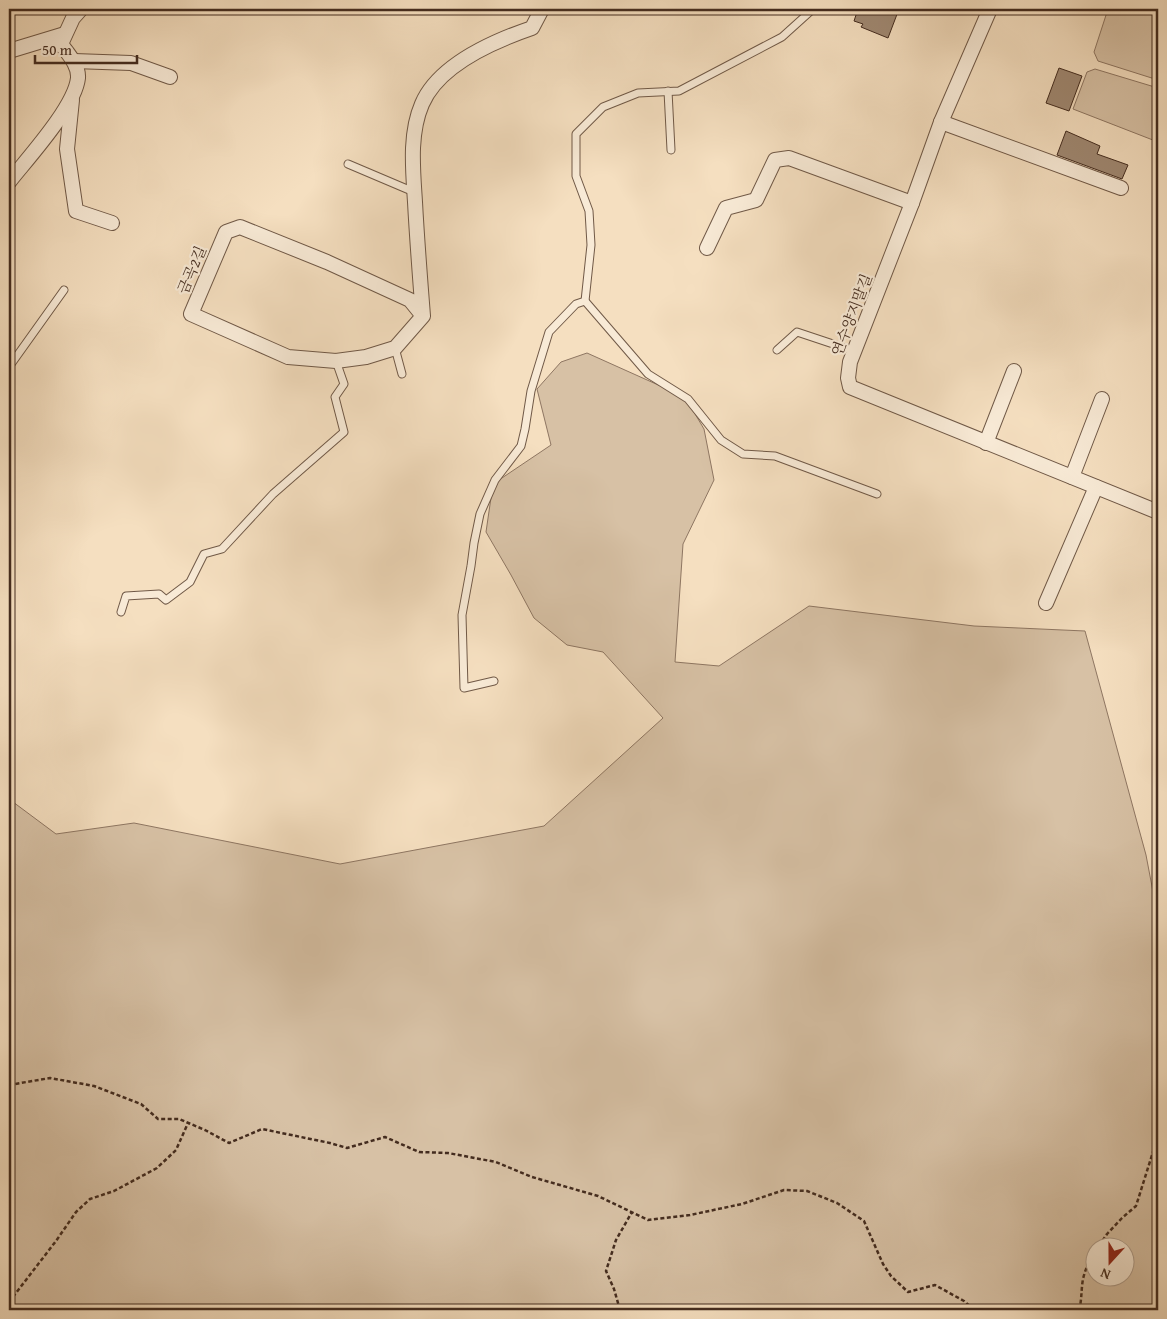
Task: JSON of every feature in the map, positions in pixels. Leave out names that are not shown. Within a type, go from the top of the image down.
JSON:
[{"type":"street","points":[[81,9],[73,18],[61,44],[74,61],[78,77],[72,97],[67,149],[76,211],[112,222]]},
{"type":"street","points":[[395,348],[423,316],[417,249],[413,156],[415,130],[422,104],[434,85],[450,69],[474,52],[508,36],[532,28],[542,9]]},
{"type":"street","name":"연수양지말길","points":[[990,9],[941,122],[854,351],[850,362],[848,378],[850,387],[1158,512]]},
{"type":"street","points":[[9,50],[65,34]]},
{"type":"street","points":[[74,61],[131,63],[170,77]]},
{"type":"street","points":[[9,182],[55,124],[72,97]]},
{"type":"street","points":[[941,122],[1121,188]]},
{"type":"street","points":[[707,248],[726,208],[756,200],[775,160],[789,158],[912,202]]},
{"type":"street","name":"금곡2길","points":[[395,348],[366,356],[336,361],[288,357],[191,314],[226,232],[240,227],[328,262],[410,300],[423,316]]},
{"type":"street","points":[[986,443],[1014,371]]},
{"type":"street","points":[[1072,476],[1102,399]]},
{"type":"street","points":[[1046,603],[1096,487]]},
{"type":"lane","points":[[813,9],[782,37],[679,91],[638,93],[603,107],[576,134],[576,176],[588,211],[591,245],[585,301],[648,374],[688,399],[721,440],[743,454],[776,456],[877,494]]},
{"type":"lane","points":[[668,91],[671,150]]},
{"type":"lane","points":[[348,164],[414,192]]},
{"type":"lane","points":[[9,367],[64,290]]},
{"type":"lane","points":[[494,681],[464,688],[462,615],[480,514],[495,480],[521,446],[531,392],[549,332],[576,304],[585,301]]},
{"type":"lane","points":[[777,350],[797,332],[854,351]]},
{"type":"lane","points":[[395,348],[402,374]]},
{"type":"lane","points":[[121,612],[126,596],[159,594],[166,600],[190,582],[204,554],[222,549],[273,494],[344,432],[335,396],[344,384],[336,361]]},
{"type":"path","points":[[9,1085],[50,1078],[94,1086],[141,1104],[158,1119],[180,1119],[229,1143],[262,1129],[347,1148],[385,1137],[419,1152],[448,1153],[496,1162],[532,1177],[598,1196],[648,1220],[742,1204],[784,1190],[807,1191],[837,1203],[864,1221],[883,1264],[891,1276],[908,1292],[935,1285],[964,1301],[974,1310]]},
{"type":"path","points":[[9,1302],[56,1242],[76,1212],[90,1199],[138,1179],[157,1168],[176,1150],[188,1123]]},
{"type":"path","points":[[1106,1236],[1136,1206],[1158,1136]]},
{"type":"path","points":[[620,1310],[614,1288],[606,1271],[616,1240],[632,1212]]},
{"type":"path","points":[[1079,1310],[1082,1301],[1084,1276]]},
{"type":"shaded area","points":[[1108,9],[1158,9],[1158,80],[1098,61],[1094,52]]},
{"type":"shaded area","points":[[1095,69],[1158,88],[1158,142],[1073,109],[1087,72]]},
{"type":"shaded area","points":[[587,353],[685,397],[704,429],[714,480],[683,544],[675,662],[719,666],[809,606],[974,626],[1085,631],[1146,855],[1158,918],[1158,1310],[9,1310],[9,799],[56,834],[134,823],[340,864],[544,826],[663,718],[603,652],[567,645],[534,618],[486,532],[493,484],[551,445],[537,389],[561,362]]},
{"type":"building","points":[[858,9],[899,9],[888,38],[861,27],[863,24],[854,21]]},
{"type":"building","points":[[1059,68],[1082,76],[1069,111],[1046,103]]},
{"type":"building","points":[[1066,131],[1100,146],[1097,154],[1128,165],[1122,179],[1057,155]]}]
